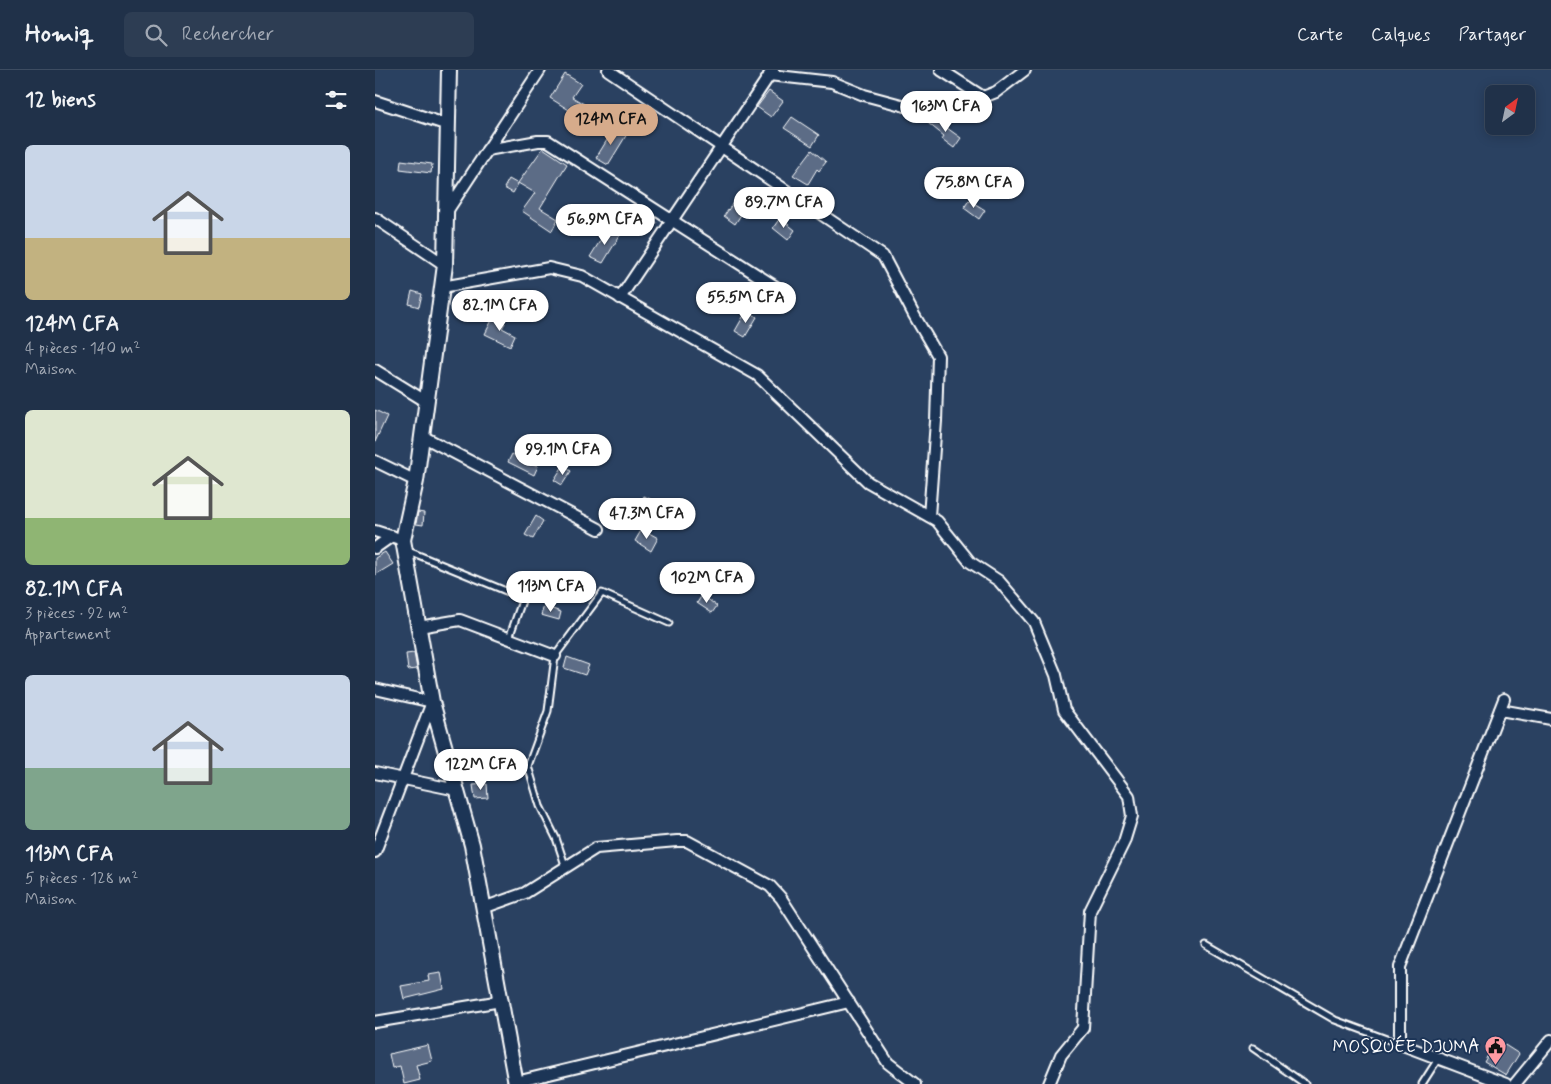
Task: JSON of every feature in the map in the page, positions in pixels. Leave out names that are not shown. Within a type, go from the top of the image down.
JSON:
[{"type":"street","points":[[449,70],[445,265],[416,481],[400,542],[419,627],[432,702],[472,845],[516,1083],[849,1002]]},
{"type":"street","points":[[446,213],[540,70]]},
{"type":"street","points":[[608,70],[883,256],[914,316],[938,356],[936,421],[929,516]]},
{"type":"street","points":[[941,70],[983,97]]},
{"type":"street","points":[[620,298],[721,147],[768,72],[832,82],[864,95],[924,111],[955,108],[996,92],[1025,70]]},
{"type":"street","points":[[375,100],[448,125]]},
{"type":"street","points":[[487,150],[548,141],[775,287]]},
{"type":"street","points":[[375,218],[445,265]]},
{"type":"street","points":[[442,287],[549,268],[582,276],[757,375],[868,482],[937,521],[971,562],[999,581],[1034,622],[1056,675],[1065,710],[1129,796],[1133,816],[1124,842],[1090,911],[1083,1028],[1061,1055],[1049,1084]]},
{"type":"street","points":[[375,370],[427,402]]},
{"type":"street","points":[[423,436],[599,529]]},
{"type":"street","points":[[375,461],[416,481]]},
{"type":"street","points":[[375,531],[400,542]]},
{"type":"street","points":[[375,548],[400,542]]},
{"type":"street","points":[[419,627],[460,620],[555,656]]},
{"type":"street","points":[[375,689],[432,702]]},
{"type":"street","points":[[1504,699],[1400,967],[1401,1044],[1506,1084]]},
{"type":"street","points":[[375,852],[432,702]]},
{"type":"street","points":[[1500,710],[1551,719]]},
{"type":"street","points":[[375,773],[457,790]]},
{"type":"street","points":[[483,908],[525,893],[596,848],[687,841],[770,886],[781,898],[889,1063],[915,1084]]},
{"type":"street","points":[[375,1022],[501,1001]]},
{"type":"street","points":[[1515,1084],[1551,1040]]},
{"type":"lane","points":[[400,542],[523,598],[509,638]]},
{"type":"lane","points":[[566,868],[556,838],[540,806],[528,766],[548,711],[555,656],[602,593],[669,623]]},
{"type":"lane","points":[[1206,945],[1335,1020],[1401,1044]]},
{"type":"lane","points":[[1253,1048],[1305,1084]]},
{"type":"lane","points":[[1422,1084],[1438,1058]]},
{"type":"building","points":[[565,74],[581,84],[572,97],[584,104],[577,115],[550,98]]},
{"type":"building","points":[[769,91],[783,101],[771,117],[757,107]]},
{"type":"building","points":[[792,117],[819,135],[812,146],[784,128]]},
{"type":"building","points":[[933,118],[961,138],[954,148],[942,139],[944,136],[928,123]]},
{"type":"building","points":[[615,127],[627,134],[608,165],[596,158]]},
{"type":"building","points":[[543,148],[567,164],[540,208],[558,219],[552,231],[522,211],[535,193],[518,183]]},
{"type":"building","points":[[812,150],[826,162],[819,171],[817,169],[808,184],[793,175]]},
{"type":"building","points":[[401,160],[432,164],[431,173],[400,169]]},
{"type":"building","points":[[509,179],[518,184],[513,193],[504,188]]},
{"type":"building","points":[[969,200],[985,210],[979,219],[964,208]]},
{"type":"building","points":[[733,203],[744,210],[735,224],[724,216]]},
{"type":"building","points":[[647,216],[657,222],[652,230],[642,224]]},
{"type":"building","points":[[780,218],[795,230],[788,240],[773,228]]},
{"type":"building","points":[[608,228],[620,235],[603,263],[590,257]]},
{"type":"building","points":[[412,291],[422,294],[419,307],[409,304]]},
{"type":"building","points":[[747,310],[757,317],[745,337],[735,331]]},
{"type":"building","points":[[493,318],[505,323],[502,328],[515,335],[510,346],[485,334]]},
{"type":"building","points":[[375,410],[387,416],[375,442]]},
{"type":"building","points":[[512,454],[538,466],[534,475],[508,462]]},
{"type":"building","points":[[563,466],[571,471],[562,485],[554,480]]},
{"type":"building","points":[[644,496],[654,501],[649,511],[639,507]]},
{"type":"building","points":[[418,512],[424,513],[423,525],[416,524]]},
{"type":"building","points":[[536,516],[543,521],[533,539],[525,535]]},
{"type":"building","points":[[642,529],[658,538],[651,551],[635,541]]},
{"type":"building","points":[[385,552],[393,564],[375,575],[375,558]]},
{"type":"building","points":[[702,595],[717,606],[712,613],[697,603]]},
{"type":"building","points":[[544,606],[561,612],[559,620],[541,615]]},
{"type":"building","points":[[414,653],[417,669],[408,670],[406,654]]},
{"type":"building","points":[[567,657],[589,665],[585,675],[564,668]]},
{"type":"building","points":[[487,784],[488,798],[475,799],[473,785]]},
{"type":"building","points":[[441,973],[444,989],[404,999],[401,986],[429,981],[428,975]]},
{"type":"building","points":[[1497,1040],[1519,1054],[1506,1075],[1484,1062]]},
{"type":"building","points":[[428,1045],[432,1061],[416,1065],[420,1080],[404,1084],[400,1066],[392,1068],[389,1054]]},
{"type":"place","name":"MOSQUÉE DJUMA","points":[[1496,1065]]}]
